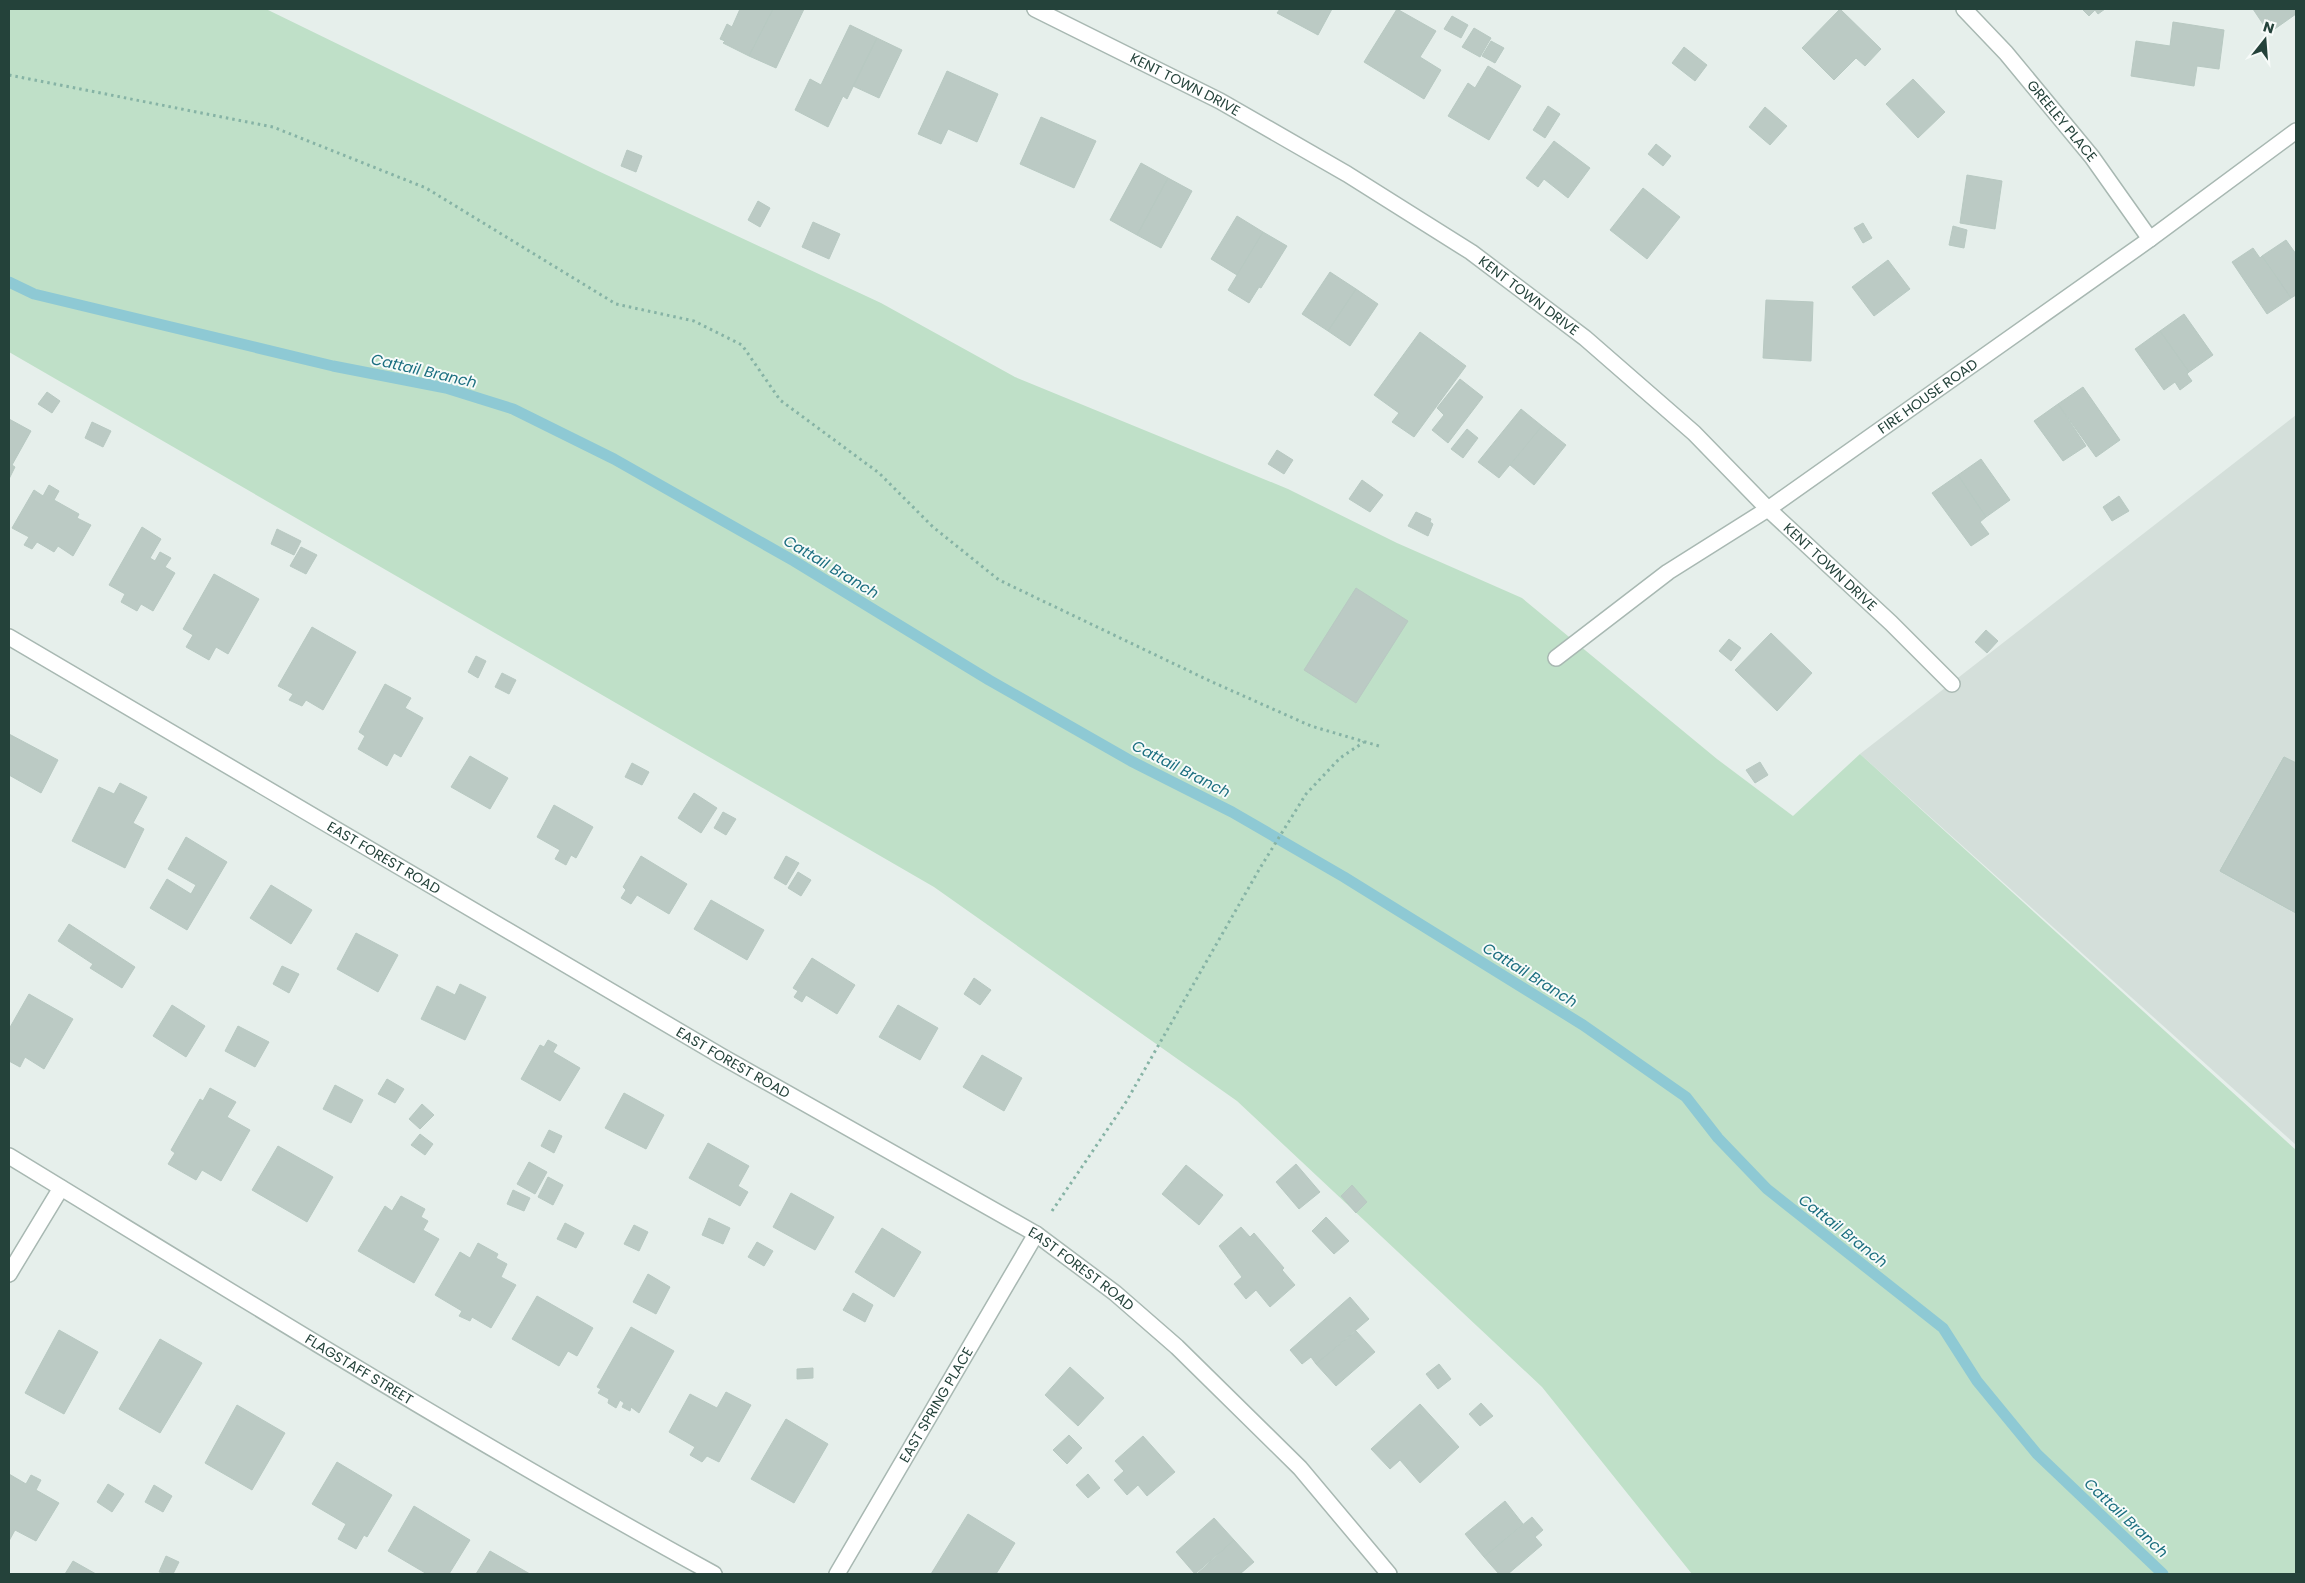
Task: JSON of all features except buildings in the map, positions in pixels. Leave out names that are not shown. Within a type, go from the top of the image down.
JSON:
[{"type":"street","name":"KENT TOWN DRIVE","points":[[1035,9],[1220,101],[1347,174],[1470,252],[1600,351],[1694,433],[1768,509],[1891,623],[1952,684]]},
{"type":"street","name":"GREELEY PLACE","points":[[1964,9],[2006,53],[2092,157],[2150,239]]},
{"type":"street","name":"FIRE HOUSE ROAD","points":[[1556,658],[1668,572],[1768,509],[2150,239],[2296,131]]},
{"type":"street","name":"EAST FOREST ROAD","points":[[9,637],[721,1056],[1036,1234],[1115,1292],[1177,1347],[1300,1468],[1389,1574]]},
{"type":"street","name":"FLAGSTAFF STREET","points":[[9,1156],[375,1380],[621,1524],[714,1574]]},
{"type":"street","points":[[9,1274],[61,1188]]},
{"type":"street","name":"EAST SPRING PLACE","points":[[837,1574],[1036,1234]]},
{"type":"path","points":[[9,75],[273,127],[426,188],[616,304],[694,321],[742,346],[780,400],[879,474],[933,527],[999,580],[1210,681],[1302,722],[1379,746]]},
{"type":"path","points":[[1036,1234],[1126,1102],[1260,868],[1306,794],[1340,758],[1364,742]]},
{"type":"shaded area","points":[[2296,415],[2296,1145],[1860,754]]},
{"type":"green space","points":[[9,9],[266,9],[596,170],[881,303],[1015,377],[1288,489],[1397,543],[1522,598],[1717,759],[1793,816],[1860,754],[2296,1150],[2296,1574],[1692,1574],[1542,1387],[1237,1101],[934,887],[9,352]]},
{"type":"waterway","name":"Cattail Branch","points":[[9,282],[34,294],[333,366],[446,388],[513,409],[614,459],[794,561],[989,680],[1131,761],[1232,812],[1344,877],[1583,1025],[1686,1097],[1718,1138],[1767,1189],[1943,1328],[1977,1381],[2037,1454],[2163,1574]]}]
